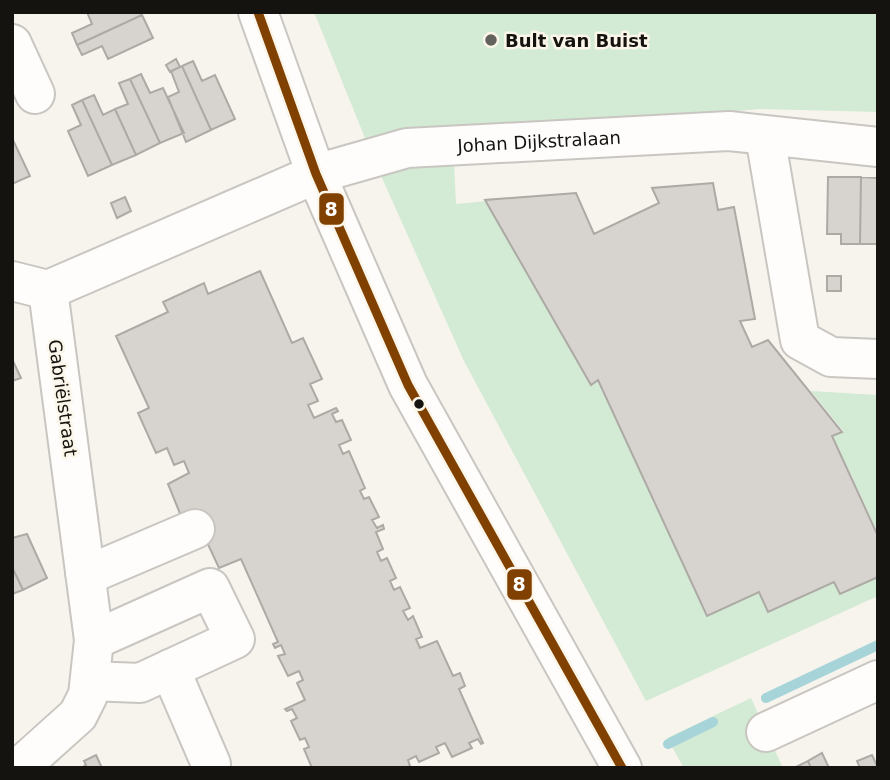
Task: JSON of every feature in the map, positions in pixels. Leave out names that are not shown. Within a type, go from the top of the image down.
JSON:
[{"type":"street","points":[[258,12],[316,174],[408,386],[622,768]]},
{"type":"street","points":[[12,44],[36,94]]},
{"type":"street","name":"Johan Dijkstralaan","points":[[316,174],[407,148],[729,131],[878,147]]},
{"type":"street","points":[[765,136],[800,340],[831,357],[878,359]]},
{"type":"street","name":"Gabriëlstraat","points":[[19,768],[78,715],[88,695],[94,640],[85,572],[30,286],[316,174]]},
{"type":"street","points":[[85,572],[99,570],[195,529]]},
{"type":"street","points":[[90,681],[140,683],[235,639],[210,588],[94,640]]},
{"type":"street","points":[[170,670],[211,764]]},
{"type":"street","points":[[766,732],[878,680]]},
{"type":"green space","points":[[314,12],[878,12],[878,112],[760,109],[367,143]]},
{"type":"green space","points":[[454,163],[456,204],[487,201],[593,366],[760,591],[769,612],[836,582],[842,594],[878,577],[878,596],[646,701],[464,361],[378,169]]},
{"type":"green space","points":[[811,391],[878,395],[878,533],[833,436],[843,431]]},
{"type":"green space","points":[[751,698],[783,768],[684,768],[667,738]]},
{"type":"building","points":[[87,12],[140,12],[142,15],[77,45],[72,33],[92,24]]},
{"type":"building","points":[[142,15],[153,38],[108,59],[102,46],[82,55],[77,45]]},
{"type":"building","points":[[176,59],[180,67],[170,72],[166,65]]},
{"type":"building","points":[[193,61],[202,81],[215,75],[235,119],[211,130],[182,66]]},
{"type":"building","points":[[182,66],[211,130],[186,142],[168,97],[179,92],[171,71]]},
{"type":"building","points":[[141,74],[150,93],[163,88],[184,133],[160,143],[130,79]]},
{"type":"building","points":[[130,79],[160,143],[136,155],[115,109],[128,104],[119,83]]},
{"type":"building","points":[[94,95],[103,115],[115,109],[136,155],[112,165],[82,100]]},
{"type":"building","points":[[82,100],[112,165],[88,176],[68,131],[81,125],[72,105]]},
{"type":"building","points":[[12,138],[30,176],[12,184]]},
{"type":"building","points":[[828,177],[861,177],[860,244],[841,244],[841,234],[827,234]]},
{"type":"building","points":[[861,177],[878,178],[878,244],[860,244]]},
{"type":"building","points":[[713,183],[718,210],[734,207],[755,319],[740,321],[752,347],[768,340],[842,432],[832,436],[878,536],[878,577],[840,594],[834,582],[768,612],[759,592],[707,616],[598,380],[591,385],[485,200],[576,193],[594,234],[659,203],[652,188]]},
{"type":"building","points":[[125,197],[131,211],[117,218],[111,203]]},
{"type":"building","points":[[260,271],[292,343],[303,338],[322,379],[310,384],[318,401],[308,405],[314,418],[336,408],[338,411],[332,414],[336,422],[342,420],[351,440],[339,445],[343,454],[349,451],[365,488],[360,491],[364,499],[369,497],[379,517],[372,520],[377,528],[383,525],[384,529],[376,532],[383,549],[377,552],[381,561],[387,558],[396,578],[390,581],[394,590],[400,587],[410,608],[403,611],[408,620],[413,616],[422,637],[416,639],[420,648],[437,641],[453,676],[460,673],[465,686],[459,689],[483,743],[478,739],[469,743],[472,748],[452,757],[445,743],[436,747],[439,753],[419,762],[416,756],[408,760],[410,766],[406,768],[312,768],[304,749],[309,747],[305,738],[300,740],[291,721],[297,718],[292,709],[285,709],[305,700],[297,683],[303,680],[299,671],[288,676],[278,656],[285,654],[281,645],[275,648],[273,644],[278,642],[241,559],[219,568],[192,510],[181,516],[168,484],[189,473],[184,461],[174,465],[167,448],[156,453],[138,413],[149,408],[116,336],[168,312],[163,302],[204,283],[208,294]]},
{"type":"building","points":[[827,276],[841,276],[841,291],[827,291]]},
{"type":"building","points":[[12,359],[21,378],[12,381]]},
{"type":"building","points":[[27,534],[47,578],[23,590],[12,567],[12,538]]},
{"type":"building","points":[[12,567],[23,590],[12,594]]},
{"type":"building","points":[[822,753],[829,768],[811,768],[808,761]]},
{"type":"building","points":[[96,755],[102,768],[81,768],[86,765],[84,761]]},
{"type":"building","points":[[872,755],[878,768],[860,768],[857,761]]},
{"type":"building","points":[[808,761],[811,768],[794,768]]},
{"type":"waterway","points":[[766,698],[878,645]]},
{"type":"waterway","points":[[668,744],[713,722]]},
{"type":"transit line","name":"8","points":[[258,12],[316,174],[408,385],[622,768]]},
{"type":"place","name":"Bult van Buist","points":[[491,40]]}]
